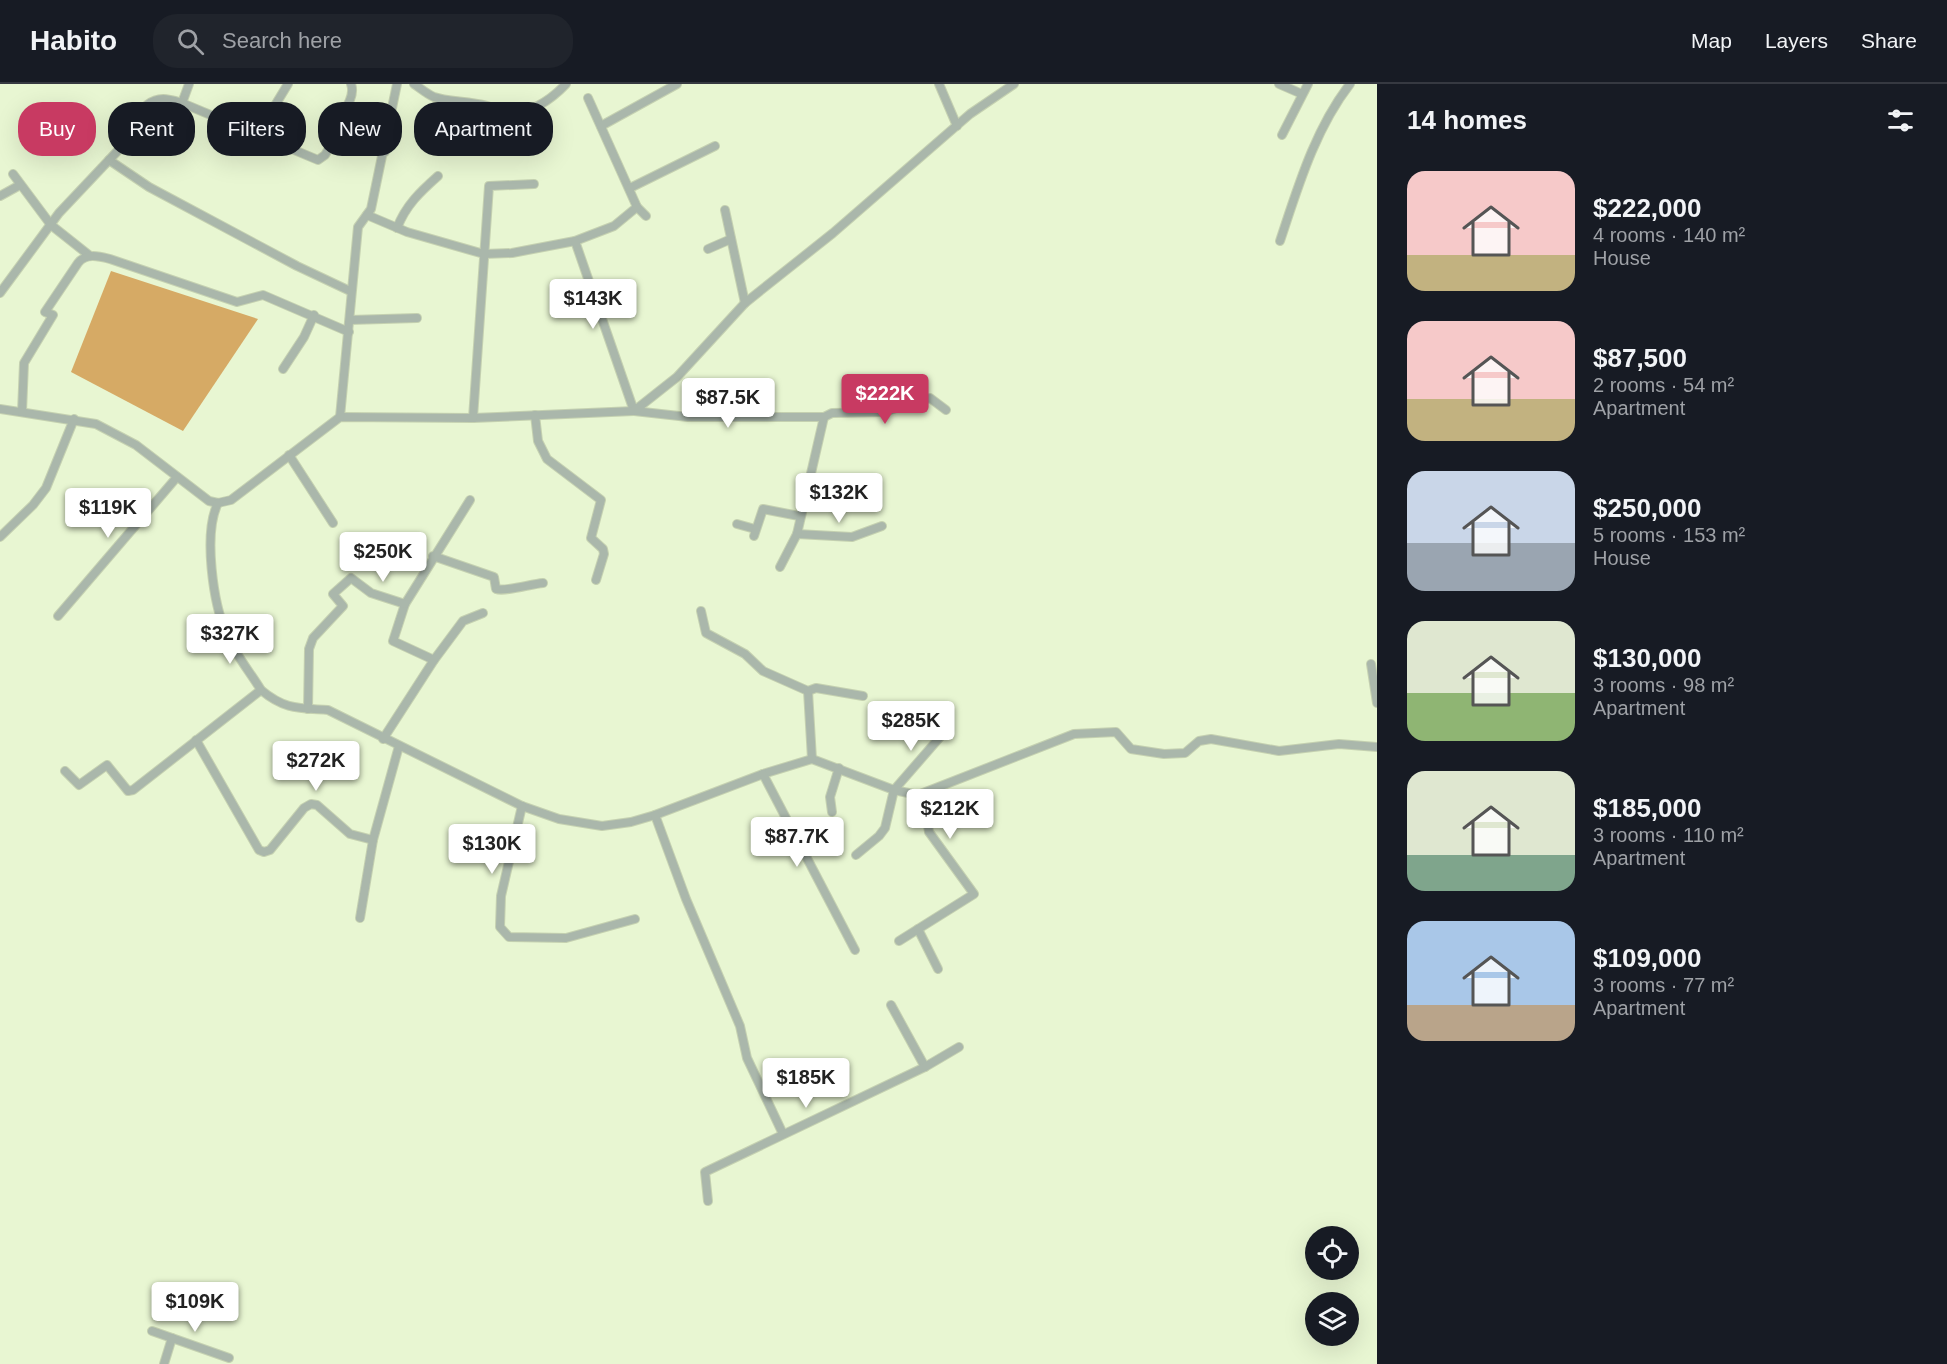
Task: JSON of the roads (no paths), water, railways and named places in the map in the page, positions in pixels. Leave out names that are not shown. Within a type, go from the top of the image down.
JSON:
[{"type":"street","points":[[182,102],[189,84]]},
{"type":"street","points":[[277,102],[288,84]]},
{"type":"street","points":[[348,102],[351,97],[351,84]]},
{"type":"street","points":[[394,102],[397,84]]},
{"type":"street","points":[[414,84],[435,97],[472,103],[502,113],[506,118],[530,111],[550,101],[566,84]]},
{"type":"street","points":[[601,126],[677,84]]},
{"type":"street","points":[[939,84],[957,126]]},
{"type":"street","points":[[634,411],[677,377],[745,303],[833,233],[957,126],[1014,84]]},
{"type":"street","points":[[1279,84],[1302,94]]},
{"type":"street","points":[[1282,135],[1308,84]]},
{"type":"street","points":[[1280,241],[1312,152],[1335,103],[1350,84]]},
{"type":"street","points":[[154,102],[163,98],[178,102]]},
{"type":"street","points":[[588,98],[637,207],[646,216]]},
{"type":"street","points":[[630,188],[715,146]]},
{"type":"street","points":[[306,155],[318,160],[324,156]]},
{"type":"street","points":[[0,293],[82,186],[113,156]]},
{"type":"street","points":[[340,417],[350,332],[351,291],[358,227],[367,215],[384,156]]},
{"type":"street","points":[[109,160],[149,187],[297,266],[351,291]]},
{"type":"street","points":[[13,174],[51,225],[90,256]]},
{"type":"street","points":[[397,228],[404,211],[414,198],[438,176]]},
{"type":"street","points":[[473,418],[489,186],[534,184]]},
{"type":"street","points":[[0,196],[20,185]]},
{"type":"street","points":[[367,215],[397,228],[484,254],[512,253],[575,241],[614,226],[637,207]]},
{"type":"street","points":[[725,210],[745,303]]},
{"type":"street","points":[[708,249],[731,239]]},
{"type":"street","points":[[575,241],[634,411]]},
{"type":"street","points":[[22,412],[24,363],[53,315],[45,312],[82,258],[90,256],[110,259],[237,302],[263,295],[350,332]]},
{"type":"street","points":[[283,369],[304,337],[314,315]]},
{"type":"street","points":[[350,320],[417,318]]},
{"type":"street","points":[[0,409],[96,424],[136,445],[209,501],[218,503],[231,500],[340,417],[473,418],[634,411],[688,417],[824,417],[832,413],[883,412],[930,398],[946,410]]},
{"type":"street","points":[[535,416],[538,441],[547,459],[601,500],[591,538],[603,549],[604,554],[596,580]]},
{"type":"street","points":[[780,567],[797,534],[799,516],[824,417]]},
{"type":"street","points":[[0,537],[33,506],[46,488],[74,419]]},
{"type":"street","points":[[289,455],[333,523]]},
{"type":"street","points":[[58,616],[177,477]]},
{"type":"street","points":[[434,660],[393,642],[405,604],[470,500]]},
{"type":"street","points":[[218,503],[211,517],[216,601],[227,636],[261,690],[276,702],[296,709],[328,710],[522,806],[559,819],[602,826],[632,822],[763,774],[812,759],[894,790],[918,795],[1074,734],[1116,732],[1131,749],[1164,754],[1185,753],[1199,741],[1211,739],[1279,751],[1339,744],[1377,747]]},
{"type":"street","points":[[737,525],[755,532],[763,509],[799,516]]},
{"type":"street","points":[[797,534],[852,537],[882,526]]},
{"type":"street","points":[[433,556],[494,577],[496,589],[502,591],[522,585],[543,583]]},
{"type":"street","points":[[308,709],[309,649],[313,638],[343,606],[333,594],[351,578],[371,593],[405,604]]},
{"type":"street","points":[[701,611],[706,633],[746,654],[763,671],[808,691],[816,688],[863,696]]},
{"type":"street","points":[[383,739],[434,660],[463,621],[483,613]]},
{"type":"street","points":[[1371,664],[1377,703]]},
{"type":"street","points":[[65,771],[79,785],[107,765],[128,791],[133,790],[261,690]]},
{"type":"street","points":[[808,691],[812,759]]},
{"type":"street","points":[[856,855],[885,828],[894,790],[947,729]]},
{"type":"street","points":[[196,740],[259,850],[264,852],[270,850],[304,808],[311,804],[317,806],[350,834],[373,840]]},
{"type":"street","points":[[360,918],[373,840],[399,746]]},
{"type":"street","points":[[832,812],[830,797],[839,768]]},
{"type":"street","points":[[763,774],[855,950]]},
{"type":"street","points":[[899,940],[974,894],[929,832],[925,807],[918,795]]},
{"type":"street","points":[[522,806],[501,896],[500,927],[509,937],[566,938],[635,919]]},
{"type":"street","points":[[655,815],[686,898],[741,1026],[747,1058],[783,1134]]},
{"type":"street","points":[[918,929],[938,969]]},
{"type":"street","points":[[891,1005],[925,1067]]},
{"type":"street","points":[[708,1201],[705,1172],[925,1067],[959,1047]]},
{"type":"street","points":[[152,1330],[229,1358]]},
{"type":"street","points":[[164,1364],[172,1338]]}]
